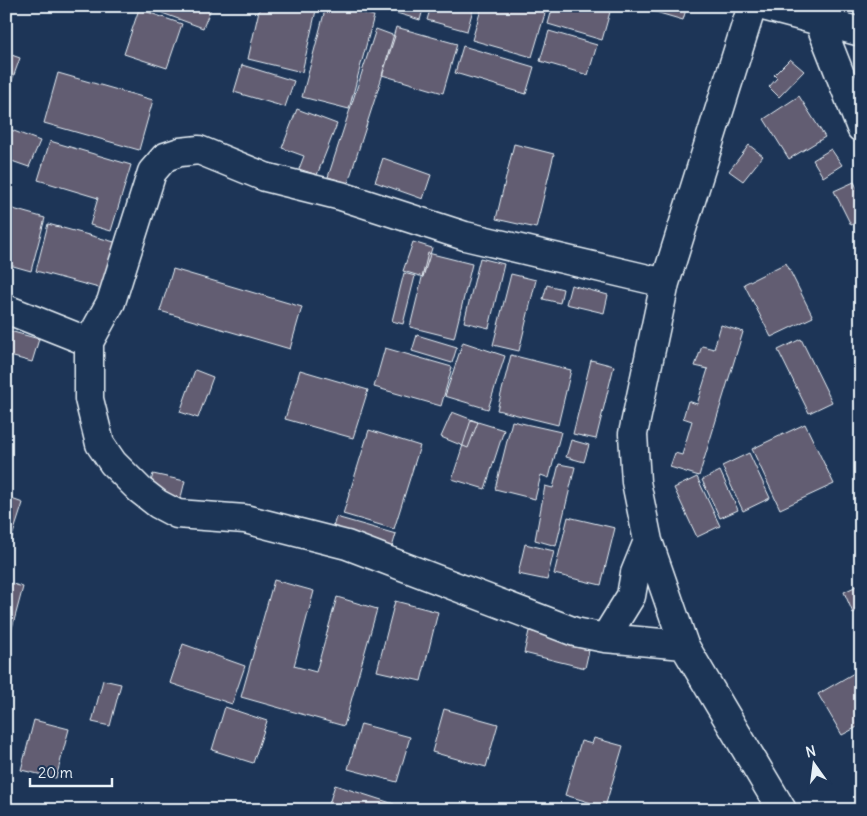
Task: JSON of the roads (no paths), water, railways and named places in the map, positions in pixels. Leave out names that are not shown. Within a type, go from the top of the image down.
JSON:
[{"type":"street","points":[[752,6],[665,283],[633,434],[636,482],[648,542],[684,645],[782,810]]},
{"type":"street","points":[[762,6],[861,32]]},
{"type":"street","points":[[819,21],[861,128]]},
{"type":"street","points":[[665,283],[465,236],[341,196],[266,176],[199,150],[180,152],[164,157],[152,172],[112,302],[90,342],[89,399],[100,444],[113,463],[158,504],[177,514],[245,520],[346,545],[575,632],[605,638],[684,645]]},
{"type":"street","points":[[6,309],[90,342]]},
{"type":"street","points":[[605,638],[631,596],[635,573],[648,542]]}]
